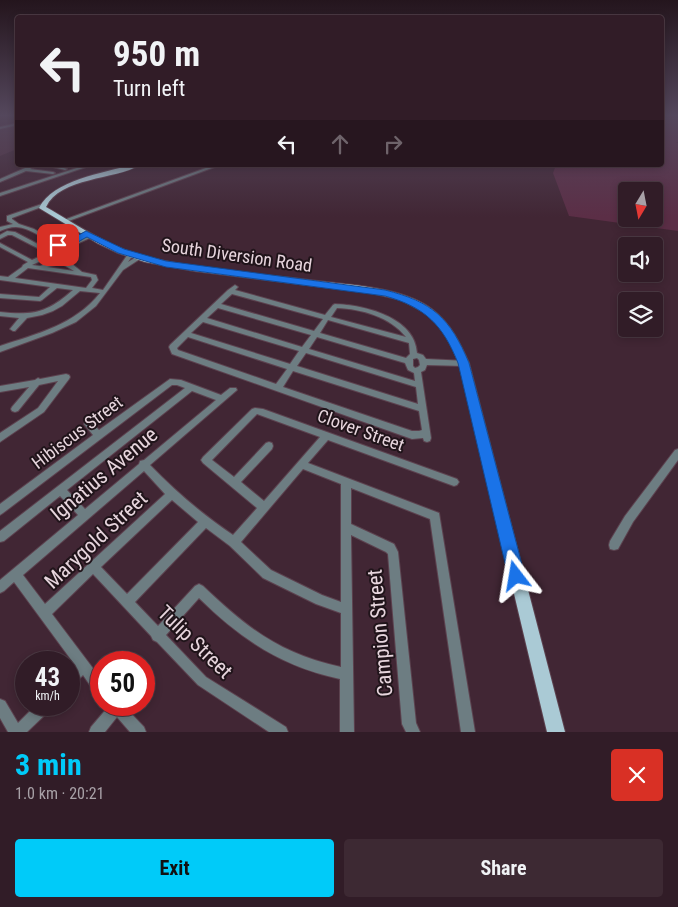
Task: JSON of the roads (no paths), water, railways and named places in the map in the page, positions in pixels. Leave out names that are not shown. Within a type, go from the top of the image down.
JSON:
[{"type":"main road","points":[[42,206],[46,198],[61,189],[131,167]]},
{"type":"main road","name":"South Diversion Road","points":[[42,206],[46,211],[88,235],[135,256],[176,266],[371,290],[404,298],[429,311],[443,324],[452,336],[464,363],[556,732]]},
{"type":"street","points":[[0,182],[32,167]]},
{"type":"street","points":[[26,170],[50,174],[66,169],[56,167]]},
{"type":"street","points":[[0,195],[84,167]]},
{"type":"street","points":[[64,221],[212,167]]},
{"type":"street","points":[[12,176],[21,178]]},
{"type":"street","points":[[0,182],[14,186],[30,180]]},
{"type":"street","points":[[42,206],[8,220],[23,225],[61,248]]},
{"type":"street","points":[[0,228],[17,224]]},
{"type":"street","points":[[0,238],[7,233],[13,233],[50,253]]},
{"type":"street","points":[[10,279],[32,262],[88,235]]},
{"type":"street","points":[[2,248],[32,262]]},
{"type":"street","points":[[118,273],[135,256]]},
{"type":"street","points":[[0,349],[74,320],[90,309],[118,273],[135,256]]},
{"type":"street","points":[[26,266],[95,277],[87,290]]},
{"type":"street","points":[[0,278],[104,292]]},
{"type":"street","points":[[0,296],[40,299],[55,286]]},
{"type":"street","points":[[0,314],[24,317],[37,315],[55,308],[78,288]]},
{"type":"street","points":[[411,341],[326,318],[233,289],[173,347],[175,352],[278,386],[412,434],[426,435],[417,370]]},
{"type":"street","points":[[216,305],[407,361],[414,357]]},
{"type":"street","points":[[278,386],[314,333],[333,308],[337,306],[381,315],[394,320],[407,331],[414,357]]},
{"type":"street","points":[[13,329],[24,317]]},
{"type":"street","points":[[201,319],[419,385]]},
{"type":"street","points":[[186,334],[422,409]]},
{"type":"street","points":[[414,357],[424,362],[464,363]]},
{"type":"street","points":[[407,361],[410,368],[417,370],[424,367],[424,362]]},
{"type":"street","points":[[0,390],[67,377],[41,410],[0,438]]},
{"type":"street","points":[[15,409],[38,382]]},
{"type":"street","name":"Hibiscus Street","points":[[0,510],[174,382],[191,387]]},
{"type":"street","points":[[0,537],[191,387],[222,399]]},
{"type":"street","name":"Ignatius Avenue","points":[[0,588],[143,464],[233,390]]},
{"type":"street","name":"Clover Street","points":[[234,483],[206,460],[255,411],[260,411],[328,435],[454,482]]},
{"type":"street","points":[[88,424],[99,436]]},
{"type":"street","points":[[234,542],[328,435]]},
{"type":"street","points":[[264,507],[234,483],[268,446]]},
{"type":"street","points":[[614,545],[629,519],[678,453]]},
{"type":"street","points":[[143,464],[172,494],[234,542],[276,581],[345,609]]},
{"type":"street","points":[[303,465],[435,516],[468,732]]},
{"type":"street","points":[[346,482],[345,609],[347,732]]},
{"type":"street","points":[[60,489],[85,515]]},
{"type":"street","name":"Marygold Street","points":[[45,612],[172,494]]},
{"type":"street","points":[[127,602],[206,522]]},
{"type":"street","name":"Campion Street","points":[[346,527],[390,548],[393,552],[409,724],[413,732]]},
{"type":"street","name":"Tulip Street","points":[[94,567],[157,636],[210,688],[281,732]]},
{"type":"street","points":[[15,574],[90,675]]},
{"type":"street","points":[[157,636],[199,590],[238,628],[272,648],[316,669],[346,674]]},
{"type":"street","points":[[80,669],[83,666]]},
{"type":"street","points":[[0,706],[17,732],[33,716]]},
{"type":"street","points":[[96,732],[108,716]]},
{"type":"street","points":[[124,716],[139,732]]}]
